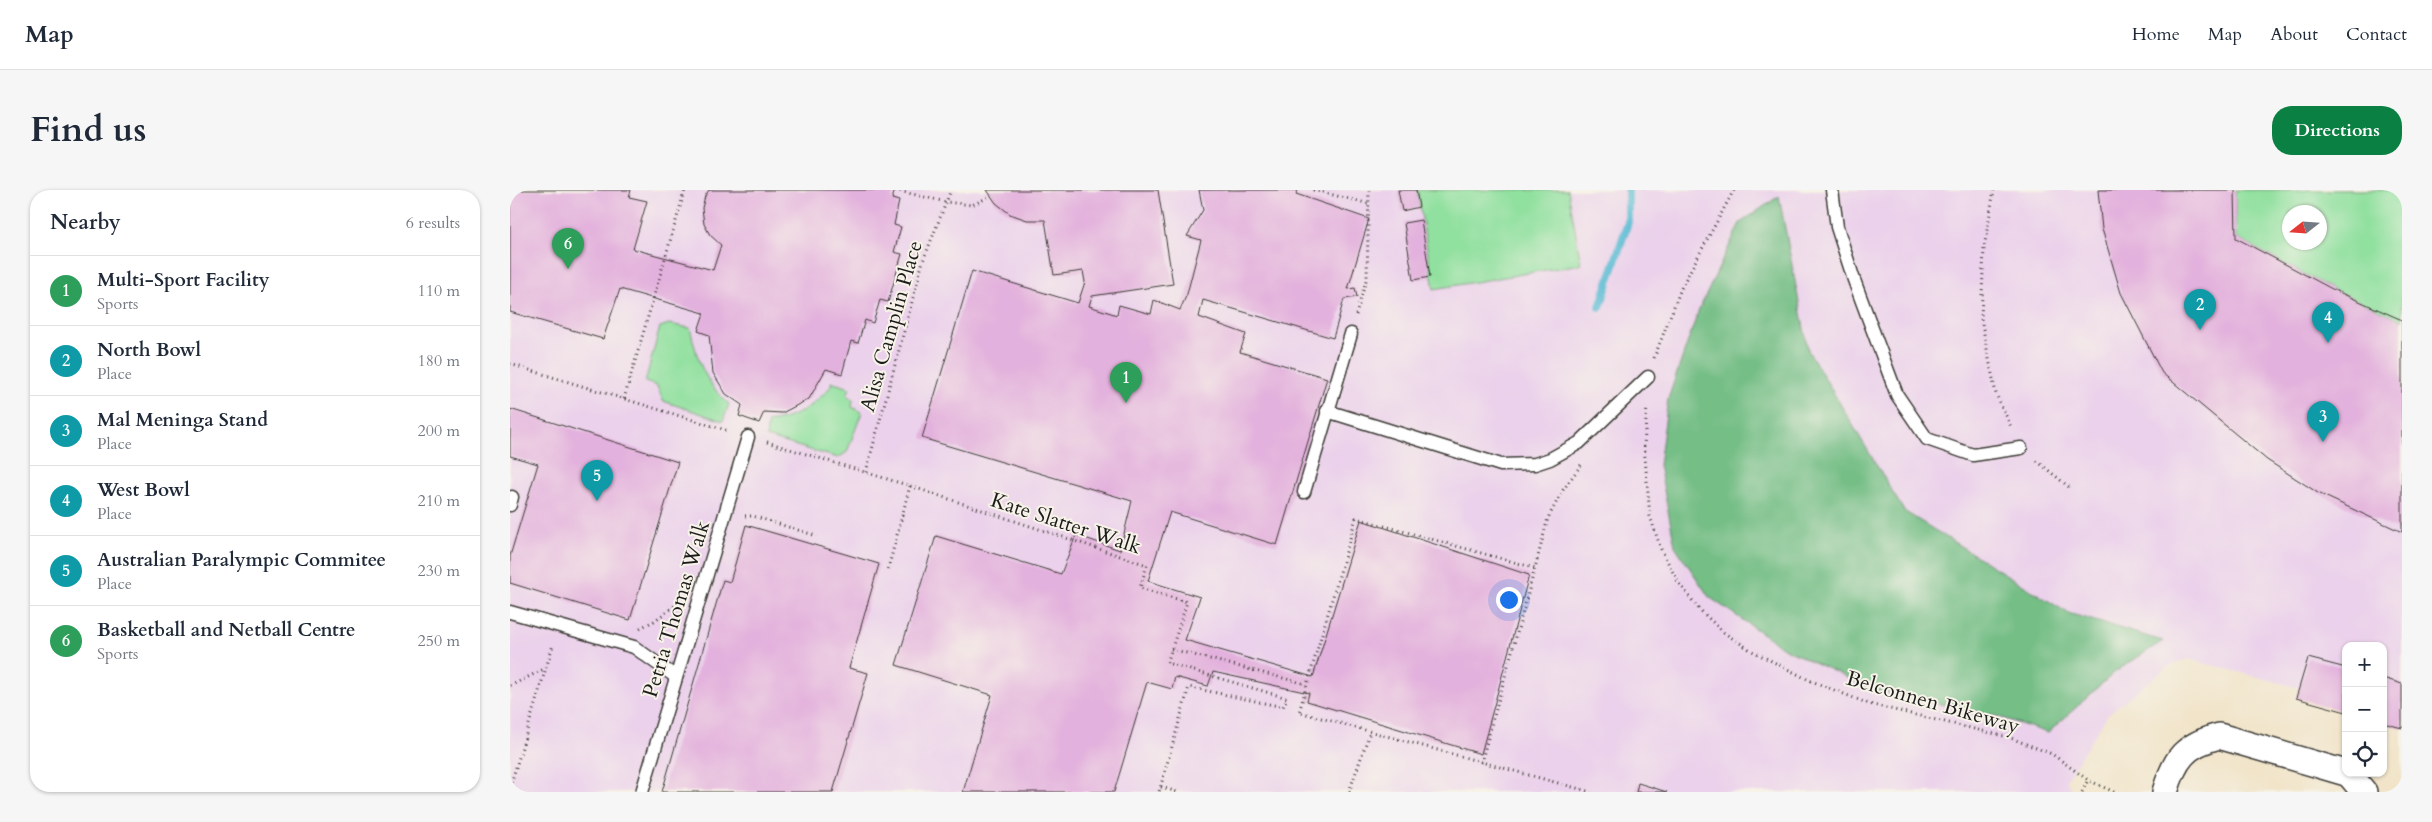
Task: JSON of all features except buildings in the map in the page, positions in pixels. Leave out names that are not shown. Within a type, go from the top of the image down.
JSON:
[{"type":"street","points":[[2165,792],[2179,757],[2188,748],[2201,741],[2219,736],[2342,772]]},
{"type":"street","points":[[2351,777],[2364,792]]},
{"type":"lane","points":[[1832,190],[1838,227],[1854,280],[1897,395],[1927,439],[1973,455],[2021,448]]},
{"type":"lane","points":[[1304,492],[1351,334]]},
{"type":"lane","points":[[1327,411],[1501,465],[1535,464],[1550,459],[1579,443],[1648,377]]},
{"type":"lane","name":"Petria Thomas Walk","points":[[642,792],[748,436]]},
{"type":"lane","points":[[510,612],[634,647],[676,677]]},
{"type":"path","points":[[624,399],[685,190]]},
{"type":"path","points":[[895,190],[946,202],[972,205],[991,196]]},
{"type":"path","name":"Alisa Camplin Place","points":[[866,472],[923,261],[951,190]]},
{"type":"path","points":[[1313,190],[1370,204]]},
{"type":"path","points":[[1351,334],[1367,277],[1369,190]]},
{"type":"path","name":"Belconnen Bikeway","points":[[1734,190],[1682,286],[1657,346],[1648,377],[1644,446],[1650,516],[1661,549],[1677,580],[1698,608],[1723,632],[1752,652],[1809,680],[1869,704],[2008,737],[2052,754],[2088,780],[2114,792]]},
{"type":"path","points":[[1994,190],[1984,248],[1981,319],[1996,394],[2021,448],[2069,487]]},
{"type":"path","name":"Kate Slatter Walk","points":[[510,364],[866,472],[1147,565],[1140,588],[1187,602],[1171,649]]},
{"type":"path","points":[[1481,763],[1548,518],[1563,490],[1584,461]]},
{"type":"path","points":[[888,569],[910,486]]},
{"type":"path","points":[[720,533],[742,516],[752,516],[817,536]]},
{"type":"path","points":[[1535,568],[1356,518],[1299,712],[1591,792]]},
{"type":"path","points":[[616,642],[654,621],[703,588]]},
{"type":"path","points":[[510,787],[559,625]]},
{"type":"path","points":[[1159,792],[1182,705],[1189,687],[1284,707],[1287,698],[1167,663],[1171,649],[1306,684]]},
{"type":"path","points":[[510,686],[546,668]]},
{"type":"path","points":[[1349,792],[1370,732]]},
{"type":"path","points":[[2082,792],[2088,780]]},
{"type":"path","points":[[1161,787],[1177,792]]},
{"type":"shaded area","points":[[510,190],[2402,190],[2402,715],[2387,711],[2387,642],[2342,642],[2342,699],[2188,659],[2167,667],[2108,714],[2066,780],[2073,792],[510,792]]},
{"type":"green space","points":[[1417,190],[1568,190],[1581,264],[1434,289]]},
{"type":"green space","points":[[2235,190],[2402,190],[2402,320],[2332,289],[2236,238]]},
{"type":"green space","points":[[1779,196],[1808,350],[1904,511],[2068,613],[2163,641],[2115,672],[2048,733],[1993,715],[1874,690],[1785,649],[1709,597],[1675,546],[1659,465],[1668,399],[1698,312],[1740,223]]},
{"type":"green space","points":[[669,324],[690,328],[707,378],[729,404],[723,421],[663,401],[657,386],[645,382],[660,327]]},
{"type":"green space","points":[[831,382],[850,388],[847,395],[853,400],[852,407],[862,412],[847,452],[838,458],[766,437],[768,422],[787,418],[811,406],[831,386]]},
{"type":"waterway","points":[[1600,307],[1628,222],[1628,190]]},
{"type":"place","name":"Basketball and Netball Centre","points":[[568,269]]},
{"type":"place","name":"North Bowl","points":[[2200,330]]},
{"type":"place","name":"West Bowl","points":[[2328,343]]},
{"type":"place","name":"Multi-Sport Facility","points":[[1126,403]]},
{"type":"place","name":"Mal Meninga Stand","points":[[2323,442]]},
{"type":"place","name":"Australian Paralympic Commitee","points":[[597,501]]}]
